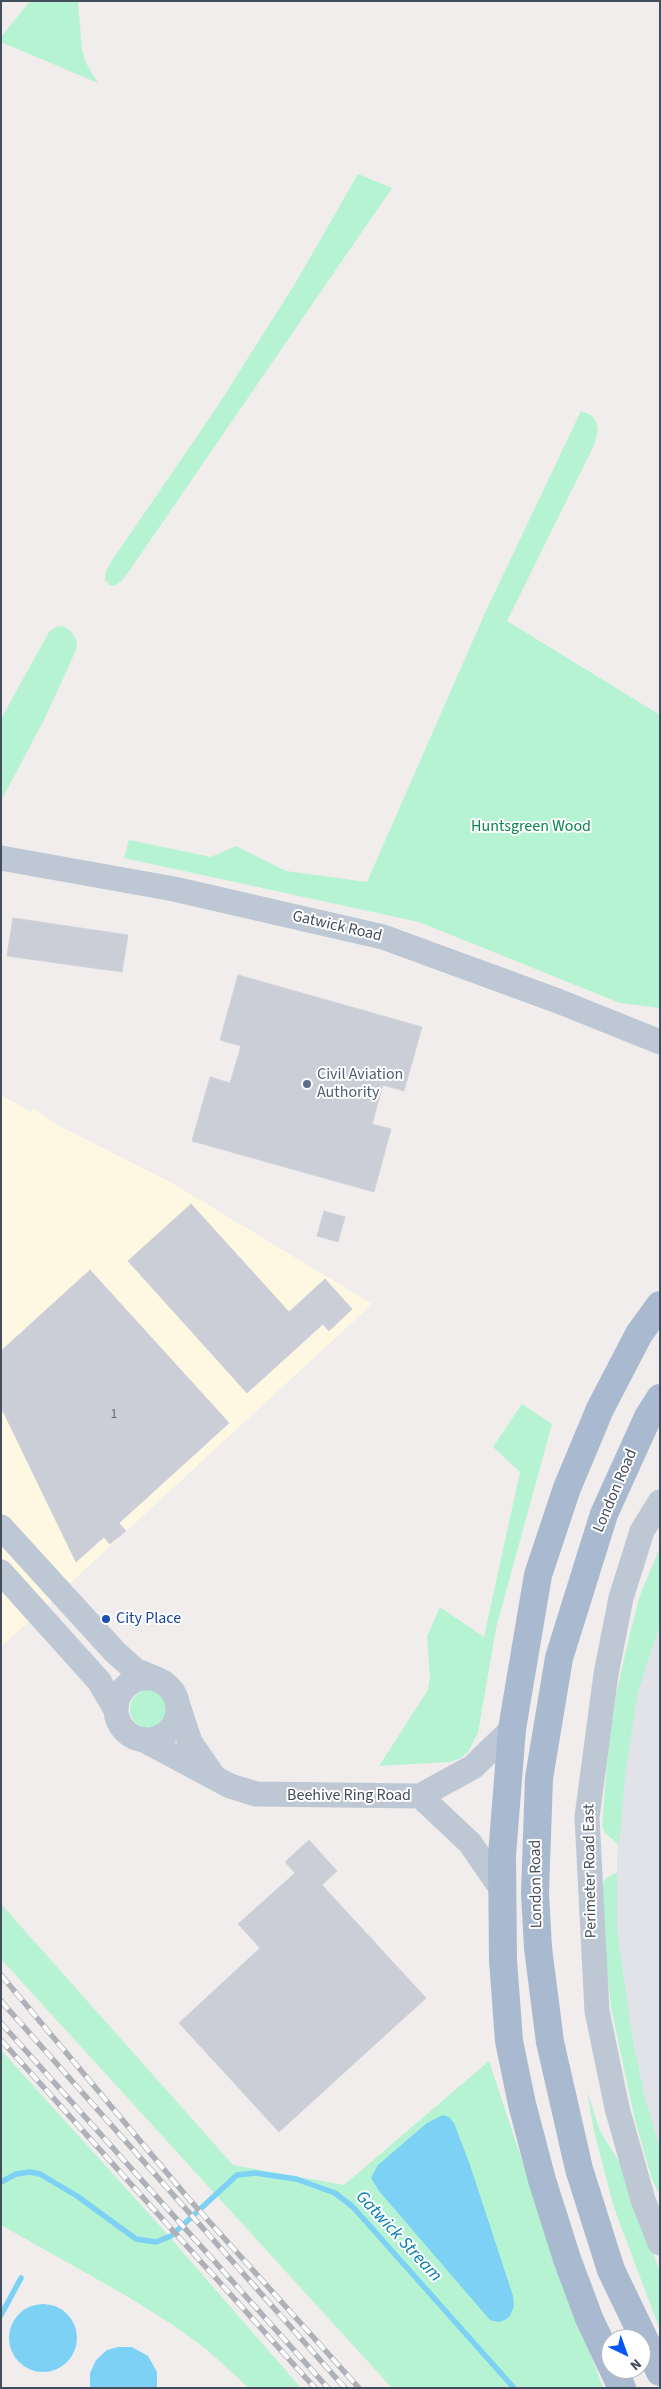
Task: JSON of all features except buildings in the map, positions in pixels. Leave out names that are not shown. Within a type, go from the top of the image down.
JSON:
[{"type":"main road","name":"London Road","points":[[601,2344],[589,2318],[567,2259],[542,2180],[522,2104],[510,2041],[503,1960],[501,1888],[512,1729],[538,1575],[567,1488],[600,1409],[640,1334],[660,1305]]},
{"type":"main road","name":"London Road","points":[[660,1398],[648,1417],[604,1514],[559,1658],[539,1778],[534,1893],[539,1957],[550,2042],[579,2169],[612,2270],[660,2372]]},
{"type":"street","name":"Gatwick Road","points":[[1,858],[174,889],[382,936],[558,1001],[660,1042]]},
{"type":"street","name":"Perimeter Road East","points":[[660,1502],[642,1531],[621,1598],[606,1674],[587,1817],[597,2011],[617,2108],[643,2200],[660,2243]]},
{"type":"street","points":[[1,1527],[115,1652],[135,1670],[159,1680],[170,1689],[177,1700],[178,1712],[171,1728],[158,1738],[142,1739],[133,1737],[123,1729],[116,1710],[99,1681],[1,1572]]},
{"type":"street","points":[[116,1710],[119,1696],[130,1683],[149,1678],[159,1680]]},
{"type":"street","name":"Beehive Ring Road","points":[[177,1700],[190,1742],[204,1766],[218,1780]]},
{"type":"street","points":[[420,1796],[473,1767],[512,1729]]},
{"type":"street","name":"Beehive Ring Road","points":[[142,1739],[218,1780],[240,1790],[264,1796],[420,1796],[470,1844],[501,1888]]},
{"type":"shaded area","points":[[1,1095],[31,1112],[34,1109],[61,1127],[172,1183],[372,1304],[1,1647]]},
{"type":"shaded area","points":[[660,1625],[660,2149],[644,2093],[633,2040],[617,1929],[617,1859],[626,1769],[638,1693]]},
{"type":"green space","points":[[30,1],[78,1],[82,50],[86,63],[98,83],[1,42],[1,37]]},
{"type":"green space","points":[[358,174],[392,188],[125,577],[114,586],[110,585],[105,580],[106,571],[111,562],[217,407],[296,282]]},
{"type":"green space","name":"Huntsgreen Wood","points":[[581,411],[591,415],[596,421],[598,430],[594,445],[507,621],[660,715],[660,1008],[620,1003],[419,922],[124,858],[129,840],[211,857],[236,846],[286,871],[367,882],[485,613]]},
{"type":"green space","points":[[57,626],[65,627],[72,633],[77,641],[76,650],[45,718],[1,801],[1,719],[49,632]]},
{"type":"green space","points":[[522,1404],[552,1424],[496,1628],[478,1733],[468,1752],[461,1758],[450,1762],[379,1766],[428,1690],[430,1678],[427,1636],[440,1607],[484,1637],[520,1472],[493,1447]]},
{"type":"green space","points":[[660,1547],[660,1625],[638,1693],[626,1769],[619,1845],[605,1833],[602,1826],[608,1751],[616,1695],[639,1598]]},
{"type":"green space","points":[[149,1690],[163,1695],[168,1709],[163,1723],[149,1728],[135,1723],[130,1709],[135,1695]]},
{"type":"green space","points":[[617,1873],[617,1929],[633,2040],[644,2093],[660,2149],[660,2196],[652,2179],[635,2120],[611,2007],[605,1952],[602,1885],[606,1878]]},
{"type":"green space","points":[[1,1904],[233,2165],[344,2185],[489,2061],[540,2215],[603,2388],[392,2388],[1,1959]]},
{"type":"green space","points":[[1,2050],[160,2226],[301,2388],[249,2388],[206,2349],[173,2325],[125,2295],[1,2225]]},
{"type":"green space","points":[[587,2091],[600,2131],[622,2166],[660,2272],[660,2330],[614,2208],[594,2131]]},
{"type":"water","points":[[443,2115],[449,2117],[454,2123],[470,2165],[513,2296],[514,2306],[510,2316],[498,2322],[490,2320],[379,2191],[371,2178],[378,2165],[427,2123]]},
{"type":"water","points":[[36,2304],[50,2304],[62,2309],[72,2319],[77,2331],[77,2345],[72,2357],[62,2367],[50,2372],[36,2372],[24,2367],[14,2357],[9,2345],[9,2331],[14,2319],[24,2309]]},
{"type":"water","points":[[118,2347],[132,2347],[148,2356],[157,2372],[157,2388],[90,2388],[90,2373],[96,2360],[107,2350]]},
{"type":"waterway","name":"Gatwick Stream","points":[[1,2182],[16,2174],[30,2172],[40,2174],[77,2196],[136,2239],[156,2242],[171,2236],[237,2175],[255,2173],[296,2179],[335,2193],[353,2207],[514,2388]]},
{"type":"waterway","points":[[1,2315],[21,2278]]},
{"type":"railway","points":[[1,1975],[188,2198],[359,2388]]},
{"type":"railway","points":[[1,2001],[345,2388]]},
{"type":"railway","points":[[1,2023],[328,2388]]},
{"type":"railway","points":[[1,2040],[315,2388]]},
{"type":"place","name":"Civil Aviation Authority","points":[[307,1084]]},
{"type":"place","name":"City Place","points":[[106,1619]]}]
